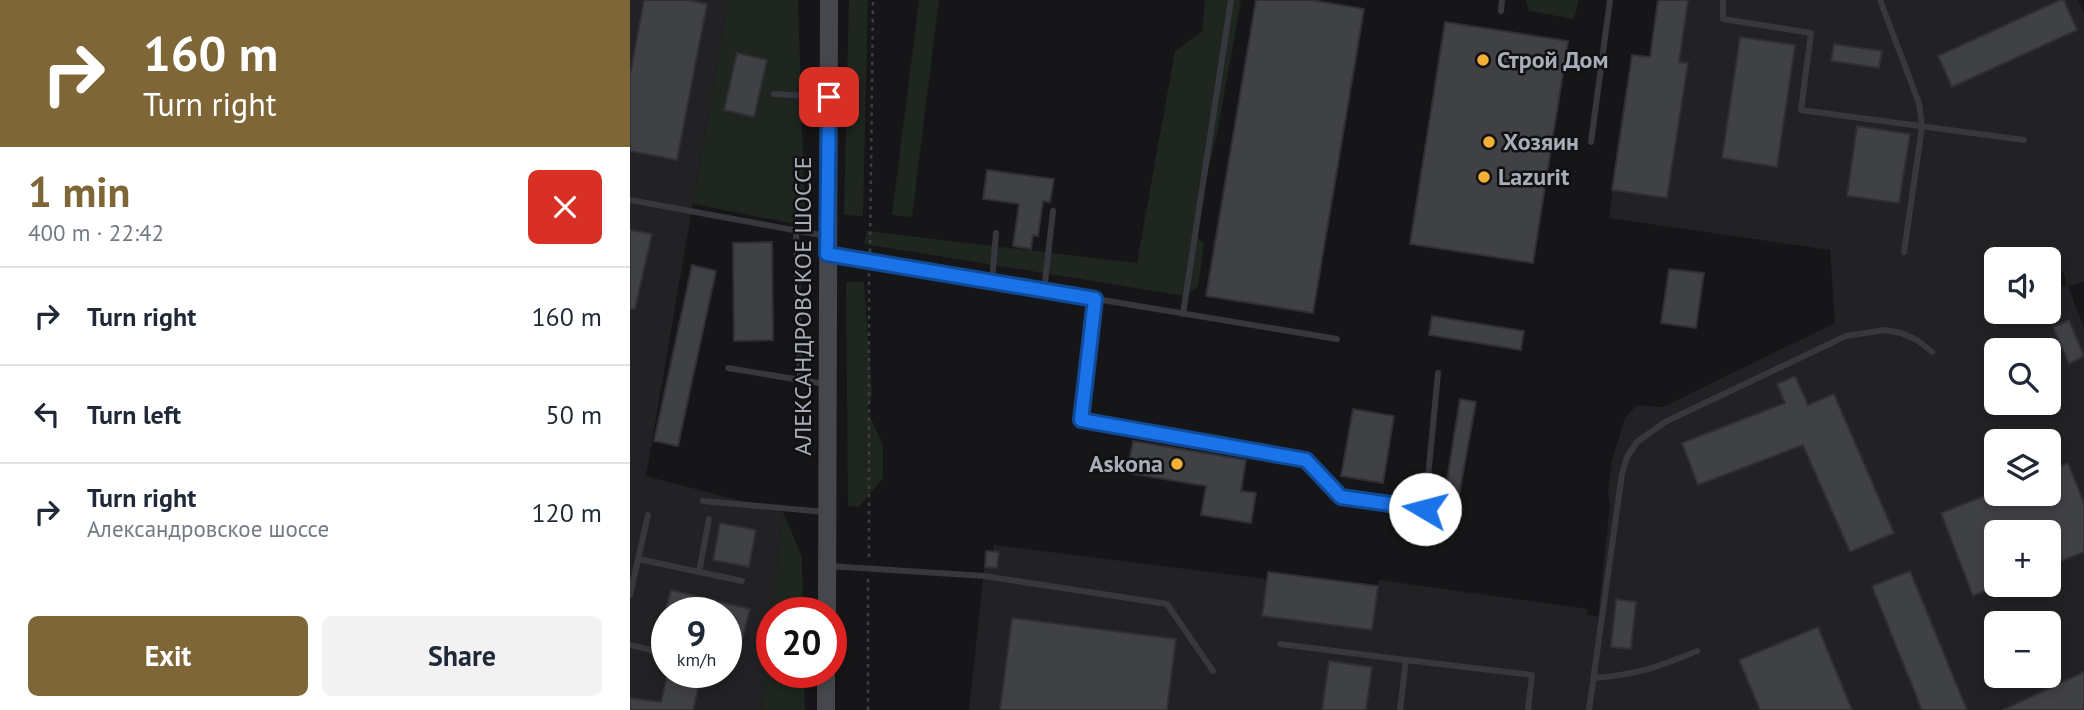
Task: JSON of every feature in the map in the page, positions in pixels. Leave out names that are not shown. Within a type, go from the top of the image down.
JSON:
[{"type":"main road","name":"АЛЕКСАНДРОВСКОЕ ШОССЕ","points":[[827,597],[829,0]]},
{"type":"main road","points":[[826,710],[827,688]]},
{"type":"lane","points":[[1183,314],[1231,0]]},
{"type":"lane","points":[[1502,0],[1502,10]]},
{"type":"lane","points":[[1591,142],[1610,0]]},
{"type":"lane","points":[[1723,0],[1723,19],[1811,33],[1801,110],[2024,141]]},
{"type":"lane","points":[[1880,0],[1919,103],[1922,127],[1904,252]]},
{"type":"lane","points":[[774,94],[829,97]]},
{"type":"lane","points":[[630,200],[796,231],[869,261],[1337,339]]},
{"type":"lane","points":[[1044,290],[1053,211]]},
{"type":"lane","points":[[796,231],[800,380]]},
{"type":"lane","points":[[992,282],[996,233]]},
{"type":"lane","points":[[1095,299],[1081,420],[1306,460],[1341,497],[1425,509],[1438,373]]},
{"type":"lane","points":[[1589,710],[1622,474],[1627,457],[1637,442],[1665,422],[1846,336],[1885,330],[1917,340],[1932,352]]},
{"type":"lane","points":[[728,368],[827,385]]},
{"type":"lane","points":[[703,501],[827,512]]},
{"type":"lane","points":[[630,595],[648,515]]},
{"type":"lane","points":[[699,572],[709,519]]},
{"type":"lane","points":[[638,559],[742,581]]},
{"type":"lane","points":[[827,566],[984,576],[1167,604],[1213,671]]},
{"type":"lane","points":[[1280,644],[1532,675],[1528,710]]},
{"type":"lane","points":[[630,645],[651,650]]},
{"type":"lane","points":[[1594,678],[1632,675],[1653,670],[1696,652]]},
{"type":"lane","points":[[1400,710],[1406,660]]},
{"type":"path","points":[[868,710],[869,261],[873,0]]},
{"type":"shaded area","points":[[630,0],[728,0],[646,476],[783,512],[774,597],[756,597],[756,688],[763,688],[761,710],[630,710]]},
{"type":"shaded area","points":[[728,0],[798,0],[805,220],[795,224],[693,204]]},
{"type":"shaded area","points":[[849,0],[868,0],[863,216],[844,215]]},
{"type":"shaded area","points":[[919,0],[939,0],[912,217],[892,215]]},
{"type":"shaded area","points":[[1205,0],[1241,0],[1217,134],[1193,233],[1204,244],[1198,287],[1185,296],[864,244],[867,231],[1137,263],[1175,51],[1202,32]]},
{"type":"shaded area","points":[[1526,0],[1579,0],[1574,19],[1529,11]]},
{"type":"shaded area","points":[[1658,0],[2078,0],[2084,13],[2084,282],[2068,286],[2084,328],[2084,710],[969,710],[986,551],[993,552],[994,545],[1266,579],[1268,572],[1378,586],[1379,580],[1588,609],[1587,615],[1598,616],[1612,460],[1625,418],[1637,405],[1663,407],[1835,323],[1830,250],[1609,218],[1632,55],[1650,57]]},
{"type":"shaded area","points":[[846,282],[864,282],[872,394],[867,410],[883,445],[883,478],[859,507],[848,506]]},
{"type":"shaded area","points":[[783,512],[802,557],[803,597],[774,597]]},
{"type":"shaded area","points":[[763,688],[804,688],[805,710],[761,710]]},
{"type":"building","points":[[644,0],[688,0],[707,4],[677,160],[630,151],[630,75]]},
{"type":"building","points":[[1256,0],[1312,0],[1364,9],[1313,313],[1206,296]]},
{"type":"building","points":[[1658,0],[1688,0],[1679,62],[1688,63],[1667,198],[1612,190],[1632,55],[1650,57]]},
{"type":"building","points":[[2064,0],[2077,30],[1952,87],[1938,56]]},
{"type":"building","name":"Хозяин","points":[[1445,22],[1568,41],[1533,263],[1410,244]]},
{"type":"building","points":[[1740,37],[1795,45],[1777,167],[1722,158]]},
{"type":"building","points":[[1834,44],[1882,51],[1879,68],[1831,61]]},
{"type":"building","points":[[737,53],[767,60],[754,117],[724,110]]},
{"type":"building","points":[[1857,126],[1910,134],[1899,203],[1847,196]]},
{"type":"building","points":[[987,170],[1054,179],[1050,202],[1043,201],[1038,236],[1033,235],[1031,249],[1013,246],[1019,204],[983,199]]},
{"type":"building","points":[[630,230],[652,234],[635,309],[630,309]]},
{"type":"building","points":[[772,242],[773,340],[734,341],[733,243]]},
{"type":"building","points":[[692,265],[716,271],[678,446],[654,441]]},
{"type":"building","points":[[1669,269],[1704,273],[1696,328],[1661,323]]},
{"type":"building","points":[[1432,316],[1524,331],[1521,350],[1429,335]]},
{"type":"building","points":[[2069,320],[2084,356],[2069,364],[2061,346],[2061,338],[2058,338],[2053,327]]},
{"type":"building","points":[[1795,376],[1808,405],[1834,394],[1894,533],[1850,552],[1803,445],[1698,485],[1682,443],[1785,403],[1777,384]]},
{"type":"building","points":[[1460,399],[1476,402],[1459,495],[1445,492]]},
{"type":"building","points":[[1353,409],[1394,416],[1383,483],[1341,476]]},
{"type":"building","points":[[1133,441],[1246,460],[1241,491],[1256,493],[1251,523],[1201,515],[1206,486],[1127,473]]},
{"type":"building","points":[[2068,463],[2084,503],[2084,552],[2061,561],[2061,520],[1984,520],[1984,591],[1973,596],[1941,513],[1984,496],[1984,506],[2061,506],[2061,466]]},
{"type":"building","points":[[720,523],[756,530],[749,567],[713,560]]},
{"type":"building","points":[[986,551],[999,552],[997,568],[985,567]]},
{"type":"building","points":[[1910,571],[1967,710],[1922,710],[1872,586]]},
{"type":"building","points":[[1268,572],[1378,586],[1372,630],[1262,616]]},
{"type":"building","points":[[671,590],[700,597],[669,597]]},
{"type":"building","points":[[1616,599],[1636,602],[1631,649],[1611,647]]},
{"type":"building","points":[[742,607],[750,609],[742,640]]},
{"type":"building","points":[[1012,618],[1176,639],[1167,710],[1000,710]]},
{"type":"building","points":[[1818,627],[1852,710],[1760,710],[1739,660]]},
{"type":"building","points":[[1329,661],[1372,667],[1366,710],[1322,710]]},
{"type":"building","points":[[2084,672],[2084,710],[2003,710],[2050,688],[2061,688],[2061,683]]},
{"type":"building","points":[[664,688],[698,688],[693,710],[630,710],[630,698],[661,702]]},
{"type":"place","name":"Строй Дом","points":[[1483,60]]},
{"type":"place","name":"Хозяин","points":[[1489,142]]},
{"type":"place","name":"Lazurit","points":[[1484,177]]},
{"type":"place","name":"Askona","points":[[1177,464]]},
{"type":"route","points":[[829,97],[827,254],[1095,299],[1081,420],[1279,453],[1306,460],[1341,497],[1425,509]]}]
